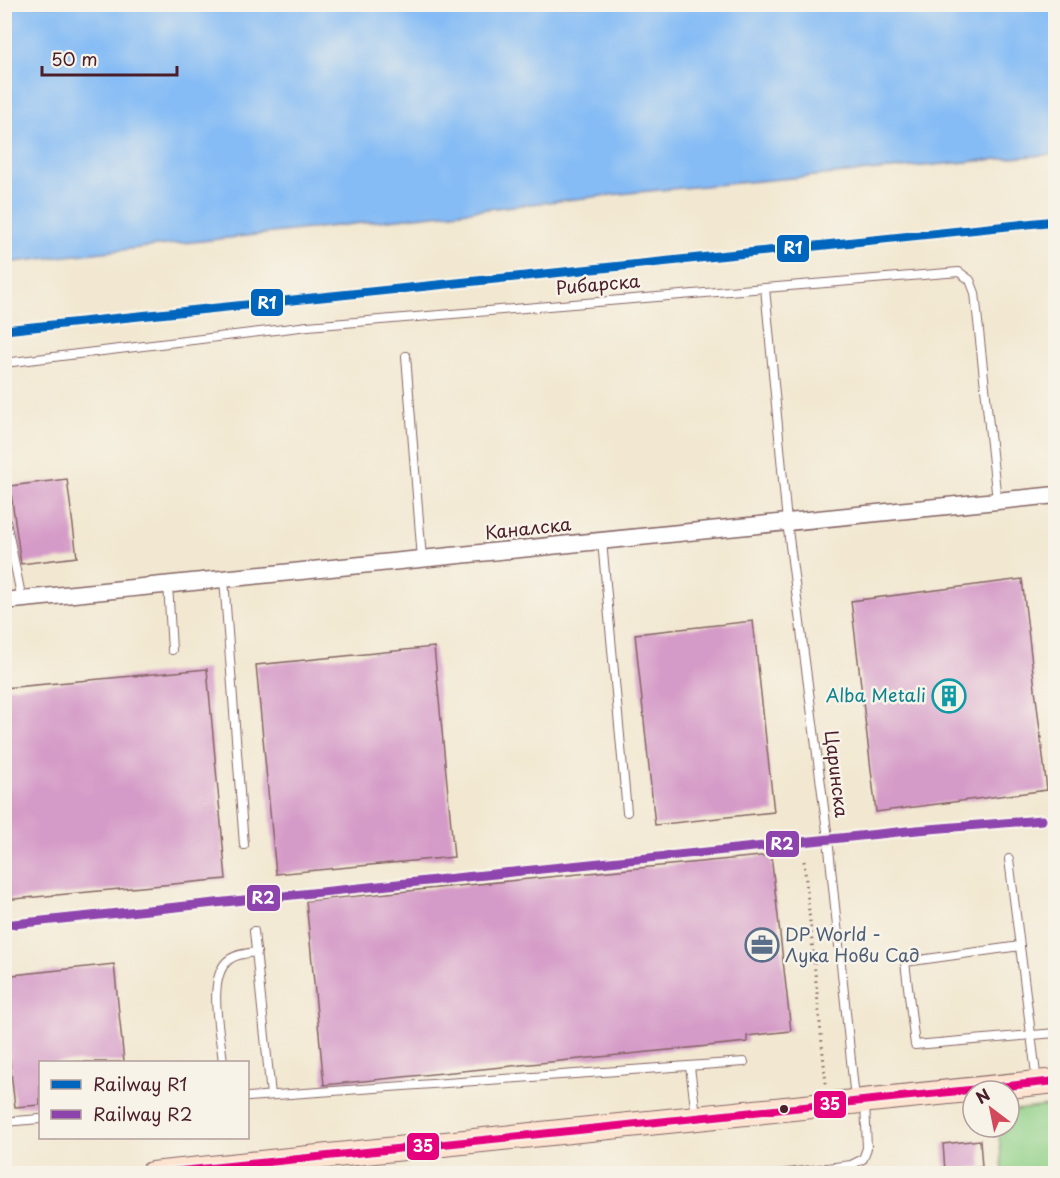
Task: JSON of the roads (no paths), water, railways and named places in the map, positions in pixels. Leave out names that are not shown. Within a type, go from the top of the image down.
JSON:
[{"type":"street","name":"Каналска","points":[[4,601],[1056,495]]},
{"type":"street","points":[[152,1173],[281,1167],[696,1118],[1046,1082]]},
{"type":"lane","name":"Рибарска","points":[[4,363],[308,326],[959,272],[970,280],[975,293],[997,501]]},
{"type":"lane","name":"Царинска","points":[[765,288],[787,522],[860,1101],[867,1117],[867,1148],[863,1160],[850,1165],[780,1173]]},
{"type":"lane","points":[[406,356],[422,559]]},
{"type":"lane","points":[[5,516],[9,554],[22,600]]},
{"type":"lane","points":[[602,541],[627,812]]},
{"type":"lane","points":[[224,579],[244,845]]},
{"type":"lane","points":[[168,584],[172,650]]},
{"type":"lane","points":[[1009,859],[1032,1035],[1046,1082]]},
{"type":"lane","points":[[254,931],[271,1095]]},
{"type":"lane","points":[[1020,946],[905,962],[915,1045],[1056,1034]]},
{"type":"lane","points":[[223,1061],[216,992],[217,978],[222,967],[230,959],[241,954],[257,952]]},
{"type":"lane","points":[[249,1097],[744,1062]]},
{"type":"lane","points":[[690,1067],[696,1118]]},
{"type":"lane","points":[[4,1122],[39,1119]]},
{"type":"water","points":[[4,5],[1055,5],[1055,154],[638,192],[5,263]]},
{"type":"rail line","name":"R1","points":[[4,330],[1056,221]]},
{"type":"rail line","name":"R2","points":[[4,925],[917,830],[1042,820]]},
{"type":"place","name":"Alba Metali","points":[[949,696]]},
{"type":"place","name":"DP World - Лука Нови Сад","points":[[762,945]]}]
